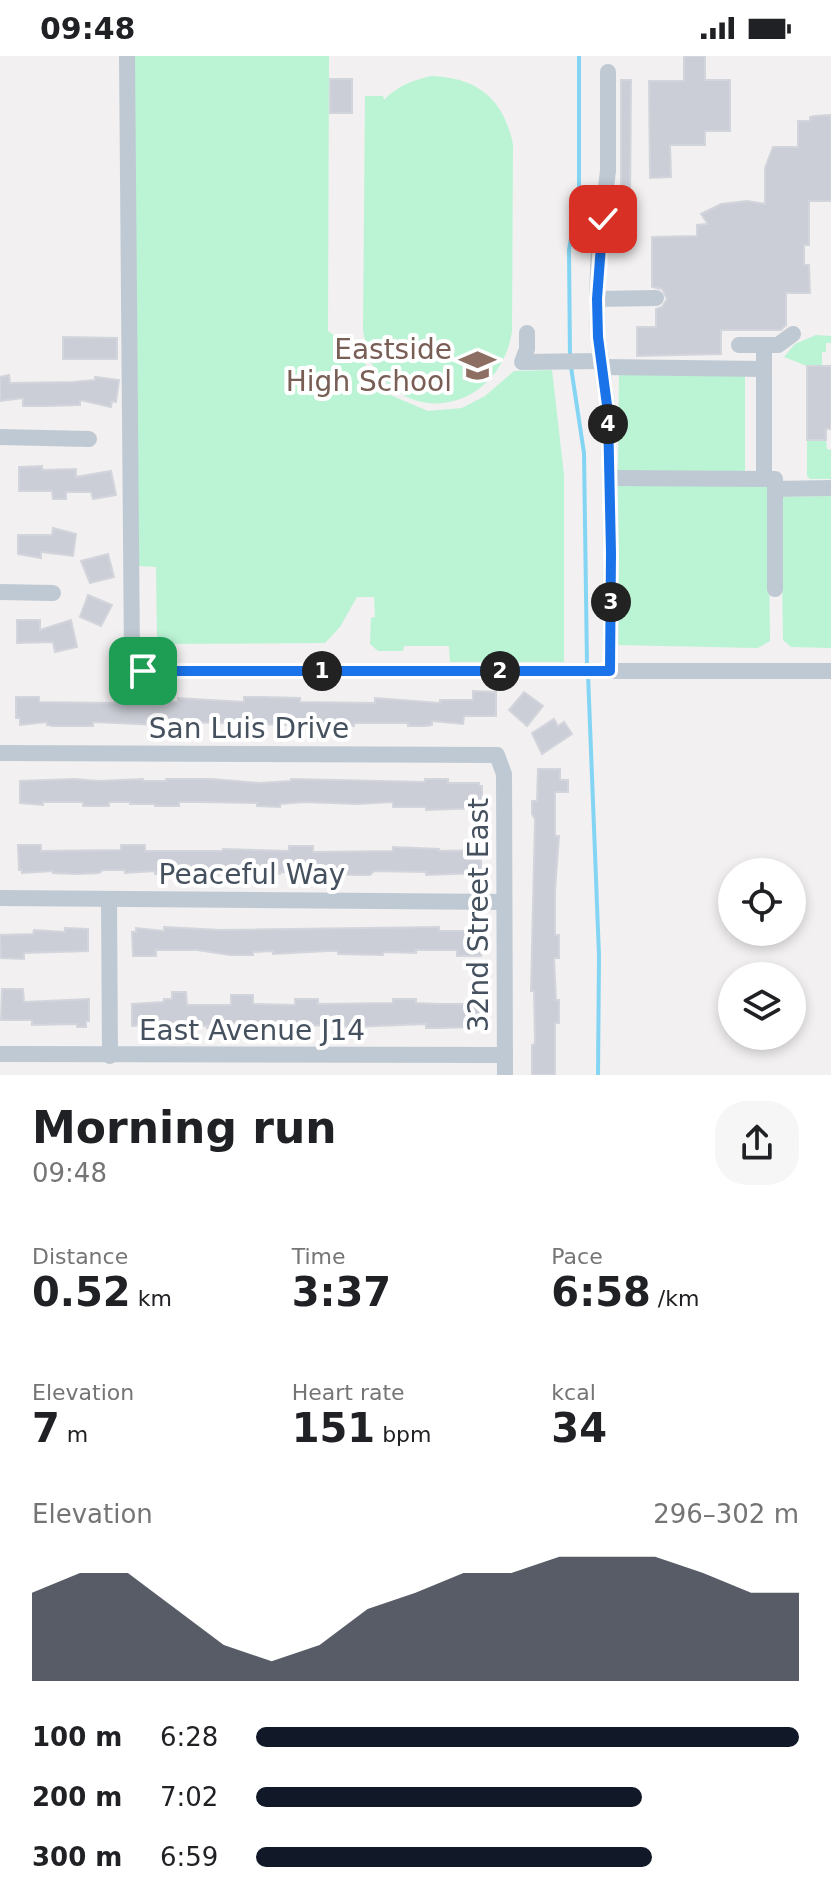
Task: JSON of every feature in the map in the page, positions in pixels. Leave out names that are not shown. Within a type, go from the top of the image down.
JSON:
[{"type":"street","points":[[127,56],[134,664],[143,671],[831,671]]},
{"type":"street","points":[[608,72],[608,171],[599,244],[597,299],[608,413],[610,671]]},
{"type":"street","points":[[597,299],[656,298]]},
{"type":"street","points":[[527,333],[527,349],[522,362],[764,369]]},
{"type":"street","points":[[739,345],[778,345],[793,334]]},
{"type":"street","points":[[764,345],[775,589]]},
{"type":"street","points":[[0,437],[89,439]]},
{"type":"street","points":[[610,478],[831,488]]},
{"type":"street","points":[[0,592],[53,593]]},
{"type":"street","name":"San Luis Drive","points":[[0,753],[497,755]]},
{"type":"street","name":"32nd Street East","points":[[497,755],[504,774],[505,1075]]},
{"type":"street","name":"Peaceful Way","points":[[0,898],[504,902]]},
{"type":"street","points":[[109,899],[110,1056]]},
{"type":"street","name":"East Avenue J14","points":[[0,1054],[505,1055]]},
{"type":"street","points":[[353,1056],[354,1075]]},
{"type":"green space","points":[[132,56],[329,56],[328,331],[363,357],[367,370],[390,395],[428,411],[462,408],[485,396],[514,371],[552,370],[564,475],[564,662],[450,662],[449,646],[404,646],[403,651],[378,651],[370,644],[371,618],[375,617],[374,597],[357,597],[340,627],[325,643],[164,644],[157,636],[156,567],[137,566]]},
{"type":"green space","points":[[432,76],[463,81],[486,94],[503,115],[513,145],[512,330],[506,353],[495,373],[479,388],[461,399],[441,403],[420,401],[399,393],[380,376],[370,360],[363,330],[365,96],[383,96],[384,100],[406,84]]},
{"type":"green space","points":[[816,335],[831,336],[831,343],[826,343],[826,352],[822,352],[822,366],[807,366],[784,357],[795,344]]},
{"type":"green space","points":[[619,374],[745,375],[745,474],[618,473]]},
{"type":"green space","points":[[807,440],[826,440],[827,449],[831,450],[831,479],[810,479],[807,476]]},
{"type":"green space","points":[[616,483],[768,484],[770,641],[758,648],[615,645]]},
{"type":"green space","points":[[831,496],[831,648],[791,647],[783,640],[781,497]]},
{"type":"building","points":[[684,56],[705,56],[705,80],[730,80],[730,131],[705,131],[705,145],[670,145],[671,177],[650,178],[649,81],[684,81]]},
{"type":"building","points":[[330,79],[352,79],[352,113],[330,113]]},
{"type":"building","points":[[621,80],[631,80],[630,206],[621,206]]},
{"type":"building","points":[[831,115],[831,201],[809,201],[809,245],[804,245],[804,265],[809,265],[810,293],[786,293],[786,325],[781,330],[721,330],[721,354],[637,356],[637,327],[656,327],[656,309],[662,307],[667,299],[662,289],[652,287],[652,237],[697,236],[697,225],[708,224],[701,214],[721,204],[747,201],[765,204],[765,168],[773,147],[798,147],[798,121]]},
{"type":"building","points":[[63,337],[117,338],[117,359],[63,359]]},
{"type":"building","points":[[807,366],[831,366],[831,429],[826,429],[826,440],[807,440]]},
{"type":"building","points":[[9,375],[10,383],[73,382],[95,380],[95,377],[119,380],[116,402],[112,401],[111,407],[80,400],[80,405],[46,406],[23,406],[23,398],[0,401],[0,377]]},
{"type":"building","points":[[42,466],[42,470],[76,469],[76,477],[111,471],[116,495],[93,499],[91,492],[66,492],[66,499],[53,499],[52,491],[19,491],[19,467]]},
{"type":"building","points":[[53,528],[76,534],[73,556],[41,552],[41,558],[18,554],[18,535],[52,535]]},
{"type":"building","points":[[108,554],[114,577],[90,583],[81,561]]},
{"type":"building","points":[[88,595],[112,605],[101,626],[80,617]]},
{"type":"building","points":[[17,620],[40,620],[40,630],[71,620],[77,647],[55,652],[53,642],[17,643]]},
{"type":"building","points":[[473,691],[496,692],[496,716],[464,716],[463,724],[432,721],[432,725],[426,726],[408,726],[408,723],[332,726],[93,722],[93,726],[53,726],[47,725],[47,722],[20,725],[20,718],[16,718],[16,697],[39,697],[39,702],[112,703],[123,702],[123,699],[178,702],[178,698],[244,702],[244,697],[262,697],[300,698],[300,702],[375,703],[375,698],[440,703],[440,700],[473,700]]},
{"type":"building","points":[[524,692],[543,706],[527,726],[509,710]]},
{"type":"building","points":[[554,719],[558,726],[564,722],[572,734],[542,754],[532,733]]},
{"type":"building","points":[[538,769],[560,769],[560,780],[568,780],[568,792],[555,792],[555,836],[559,836],[555,935],[559,935],[559,958],[554,958],[559,1023],[555,1023],[555,1075],[532,1075],[532,1045],[535,1041],[534,991],[531,991],[535,819],[532,801],[537,801]]},
{"type":"building","points":[[212,779],[260,783],[291,779],[425,782],[425,779],[448,779],[448,783],[479,783],[482,786],[482,808],[426,810],[426,807],[393,807],[393,802],[304,802],[280,804],[280,807],[257,806],[257,803],[200,802],[179,802],[179,806],[130,802],[109,802],[109,806],[83,806],[83,802],[20,803],[20,781]]},
{"type":"building","points":[[18,845],[41,845],[41,851],[121,850],[121,845],[145,845],[145,851],[289,851],[289,846],[313,846],[313,852],[393,851],[393,847],[439,851],[481,850],[481,873],[426,875],[426,872],[374,871],[370,875],[357,875],[245,871],[239,874],[199,875],[199,872],[155,874],[155,871],[125,873],[125,870],[103,870],[77,874],[53,871],[22,873],[19,870]]},
{"type":"building","points":[[164,927],[220,930],[439,927],[439,931],[477,931],[477,935],[481,935],[481,956],[457,956],[457,950],[383,952],[383,955],[338,954],[338,951],[273,954],[273,951],[230,955],[197,950],[156,950],[156,956],[133,956],[132,932],[136,932],[136,928],[164,931]]},
{"type":"building","points":[[65,928],[88,929],[88,951],[24,953],[24,959],[1,958],[0,935],[33,934],[34,930],[65,932]]},
{"type":"building","points":[[2,989],[23,989],[24,1002],[89,999],[89,1021],[86,1021],[86,1027],[77,1027],[77,1024],[32,1025],[32,1020],[1,1020]]},
{"type":"building","points":[[172,992],[186,992],[187,1005],[231,1005],[231,995],[253,995],[253,1004],[295,1005],[295,999],[318,999],[318,1004],[393,1003],[393,999],[416,999],[416,1003],[480,1004],[480,1024],[440,1028],[426,1028],[426,1024],[351,1027],[285,1024],[285,1028],[207,1028],[175,1024],[132,1026],[132,1004],[164,1002],[164,999],[172,999]]},
{"type":"waterway","points":[[570,358],[569,250],[579,191],[579,56]]},
{"type":"waterway","points":[[571,367],[584,453],[587,665]]},
{"type":"waterway","points":[[588,674],[599,956],[598,1075]]},
{"type":"place","name":"Eastside High School","points":[[478,365]]},
{"type":"route","points":[[143,671],[610,671],[608,413],[598,337],[597,299],[603,219]]}]
